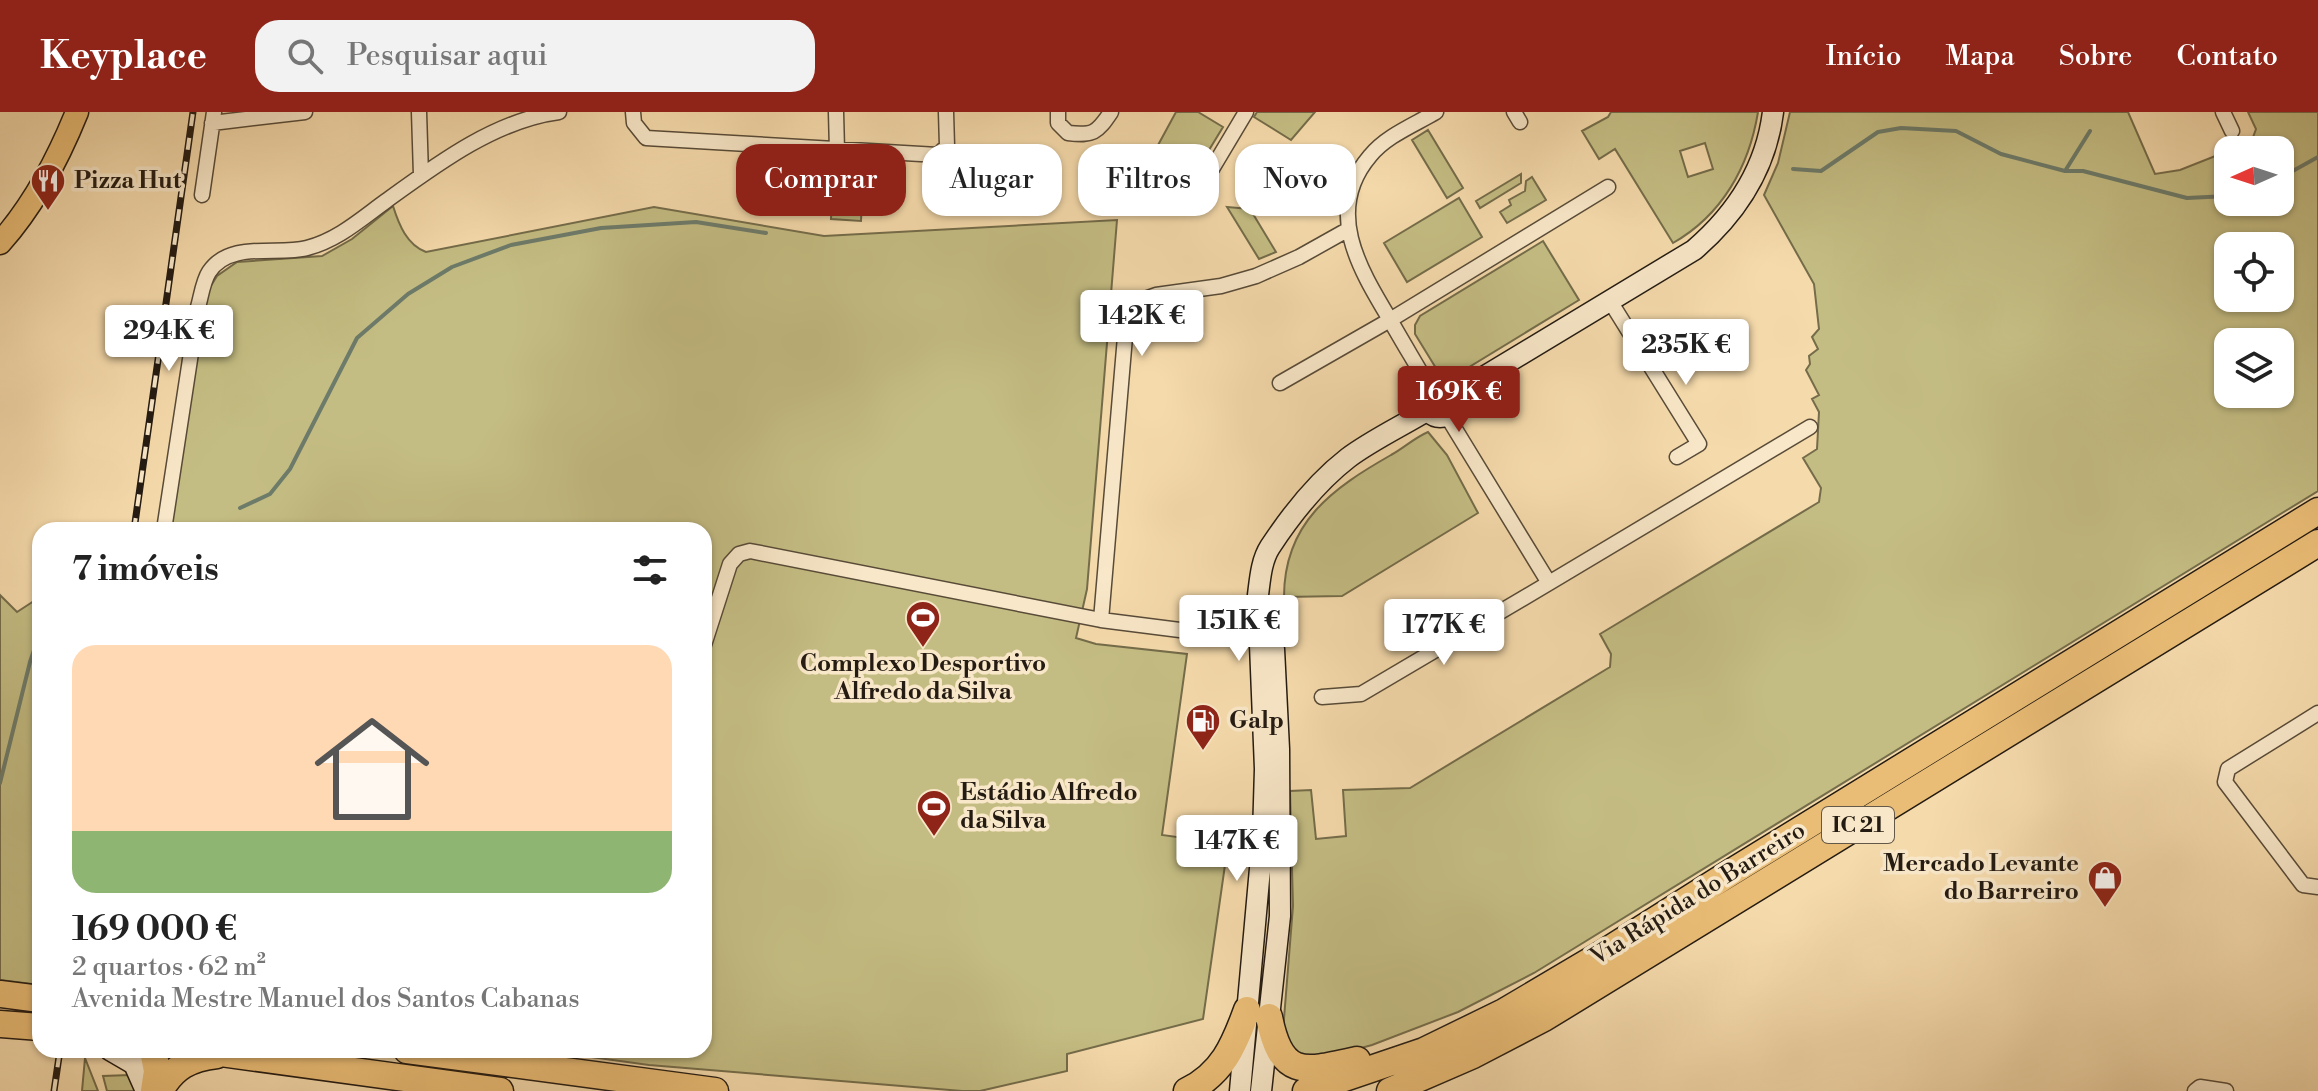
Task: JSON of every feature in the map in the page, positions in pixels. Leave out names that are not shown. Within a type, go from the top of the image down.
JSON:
[{"type":"highway","name":"Via Rápida do Barreiro","points":[[1306,1091],[1424,1051],[1504,1012],[2318,511]]},
{"type":"highway","name":"Via Rápida do Barreiro","points":[[1395,1090],[1473,1055],[1544,1018],[2318,543]]},
{"type":"highway","points":[[0,994],[32,998]]},
{"type":"highway","points":[[1187,1091],[1219,1068],[1258,1014],[1281,1056],[1304,1067],[1424,1051]]},
{"type":"highway","points":[[0,1024],[32,1026]]},
{"type":"highway","points":[[155,1058],[157,1091]]},
{"type":"highway","points":[[157,1091],[174,1070],[196,1058]]},
{"type":"highway","points":[[256,1058],[500,1091]]},
{"type":"highway","points":[[467,1058],[715,1091]]},
{"type":"main road","points":[[0,243],[30,206],[77,112]]},
{"type":"main road","points":[[1261,1091],[1258,1014],[1266,631],[1258,595],[1269,548],[1298,508],[1348,458],[1694,250],[1725,220],[1751,183],[1771,132],[1773,112]]},
{"type":"main road","points":[[1240,1091],[1258,1014]]},
{"type":"main road","points":[[0,1036],[32,1038]]},
{"type":"main road","points":[[124,1058],[134,1064],[146,1091]]},
{"type":"street","points":[[202,195],[213,118],[305,112]]},
{"type":"street","points":[[419,112],[421,175]]},
{"type":"street","points":[[165,522],[198,307],[209,272],[235,254],[267,249],[304,249],[333,239],[421,175],[476,142],[532,114],[559,112]]},
{"type":"street","points":[[633,112],[634,123],[646,138],[742,144]]},
{"type":"street","points":[[836,112],[837,144]]},
{"type":"street","points":[[906,153],[938,155],[947,146],[946,112]]},
{"type":"street","points":[[1058,112],[1058,123],[1068,133],[1087,136],[1101,128],[1111,112]]},
{"type":"street","points":[[1219,157],[1246,112]]},
{"type":"street","points":[[1436,112],[1385,142],[1361,166],[1349,197],[1349,229],[1360,270],[1549,583]]},
{"type":"street","points":[[2223,112],[2232,131]]},
{"type":"street","points":[[1280,383],[1608,187]]},
{"type":"street","points":[[1101,620],[1126,325],[1134,310],[1142,300],[1156,295],[1221,286],[1256,276],[1299,257],[1349,229]]},
{"type":"street","points":[[1610,301],[1699,444],[1677,457]]},
{"type":"street","points":[[1322,697],[1361,694],[1810,427]]},
{"type":"street","points":[[712,619],[728,568],[737,556],[750,551],[1101,620],[1227,636],[1266,631]]},
{"type":"street","points":[[2318,713],[2228,769],[2225,782],[2303,885],[2318,887]]},
{"type":"street","points":[[2195,1091],[2200,1087],[2226,1091]]},
{"type":"shaded area","points":[[1176,112],[1198,112],[1223,127],[1213,144],[1159,144]]},
{"type":"shaded area","points":[[1257,112],[1315,112],[1291,140],[1254,117]]},
{"type":"shaded area","points":[[1611,112],[1758,112],[1748,152],[1730,188],[1706,218],[1673,243],[1615,149],[1599,159],[1582,131],[1608,117]],"holes":[[[1705,143],[1713,169],[1688,177],[1680,151]]]},
{"type":"shaded area","points":[[1790,112],[2128,112],[2155,174],[2180,170],[2214,157],[2214,216],[2294,216],[2294,136],[2253,136],[2256,129],[2248,112],[2318,112],[2318,491],[1534,973],[1458,1012],[1372,1045],[1339,1054],[1295,1056],[1283,1031],[1293,906],[1290,791],[1311,790],[1316,839],[1346,836],[1343,790],[1410,788],[1610,667],[1611,654],[1600,634],[1819,502],[1821,488],[1803,458],[1817,449],[1819,412],[1812,399],[1819,395],[1806,370],[1810,364],[1809,356],[1818,349],[1812,337],[1819,329],[1814,284],[1764,195],[1778,163]]},
{"type":"shaded area","points":[[1428,130],[1463,188],[1447,198],[1412,140]]},
{"type":"shaded area","points":[[1521,174],[1521,183],[1480,208],[1476,201]]},
{"type":"shaded area","points":[[1532,177],[1546,200],[1507,223],[1500,212],[1511,205],[1509,200],[1525,191],[1526,181]]},
{"type":"shaded area","points":[[1459,198],[1482,237],[1407,282],[1384,243]]},
{"type":"shaded area","name":"Complexo Desportivo Alfredo da Silva","points":[[393,206],[409,239],[426,252],[654,207],[824,236],[1117,220],[1087,589],[1076,638],[1096,644],[1187,654],[1162,835],[1228,844],[1203,1019],[1067,1054],[1067,1071],[980,1091],[649,1065],[598,1058],[712,1058],[712,522],[171,522],[204,297],[217,276],[237,262],[322,256],[352,239]]},
{"type":"shaded area","points":[[1227,207],[1235,208],[1235,216],[1254,216],[1276,252],[1259,259]]},
{"type":"shaded area","points":[[831,216],[861,216],[861,221],[831,219]]},
{"type":"shaded area","points":[[1543,241],[1579,300],[1456,375],[1439,373],[1415,334],[1415,325],[1420,316]]},
{"type":"shaded area","points":[[1428,432],[1447,455],[1478,513],[1342,596],[1284,597],[1286,571],[1293,548],[1316,510],[1350,481]]},
{"type":"shaded area","points":[[0,595],[17,612],[32,602],[32,984],[0,980]]},
{"type":"shaded area","points":[[85,1058],[98,1091],[82,1091]]},
{"type":"shaded area","points":[[130,1075],[137,1091],[107,1091],[103,1076]]},
{"type":"waterway","points":[[1793,169],[1821,171],[1878,132],[1901,128],[1956,131],[2001,154],[2065,171],[2083,171],[2187,198],[2214,197]]},
{"type":"waterway","points":[[2065,171],[2090,131]]},
{"type":"waterway","points":[[2294,170],[2318,157]]},
{"type":"waterway","points":[[240,508],[270,494],[290,469],[357,338],[408,294],[452,267],[511,245],[601,228],[696,222],[766,233]]},
{"type":"waterway","points":[[0,783],[32,656]]},
{"type":"railway","points":[[135,522],[193,112]]},
{"type":"railway","points":[[54,1091],[59,1058]]},
{"type":"place","name":"Pizza Hut","points":[[48,212]]},
{"type":"place","name":"Complexo Desportivo Alfredo da Silva","points":[[923,649]]},
{"type":"place","name":"Galp","points":[[1203,752]]},
{"type":"place","name":"Estádio Alfredo da Silva","points":[[934,838]]},
{"type":"place","name":"Mercado Levante do Barreiro","points":[[2105,909]]}]
